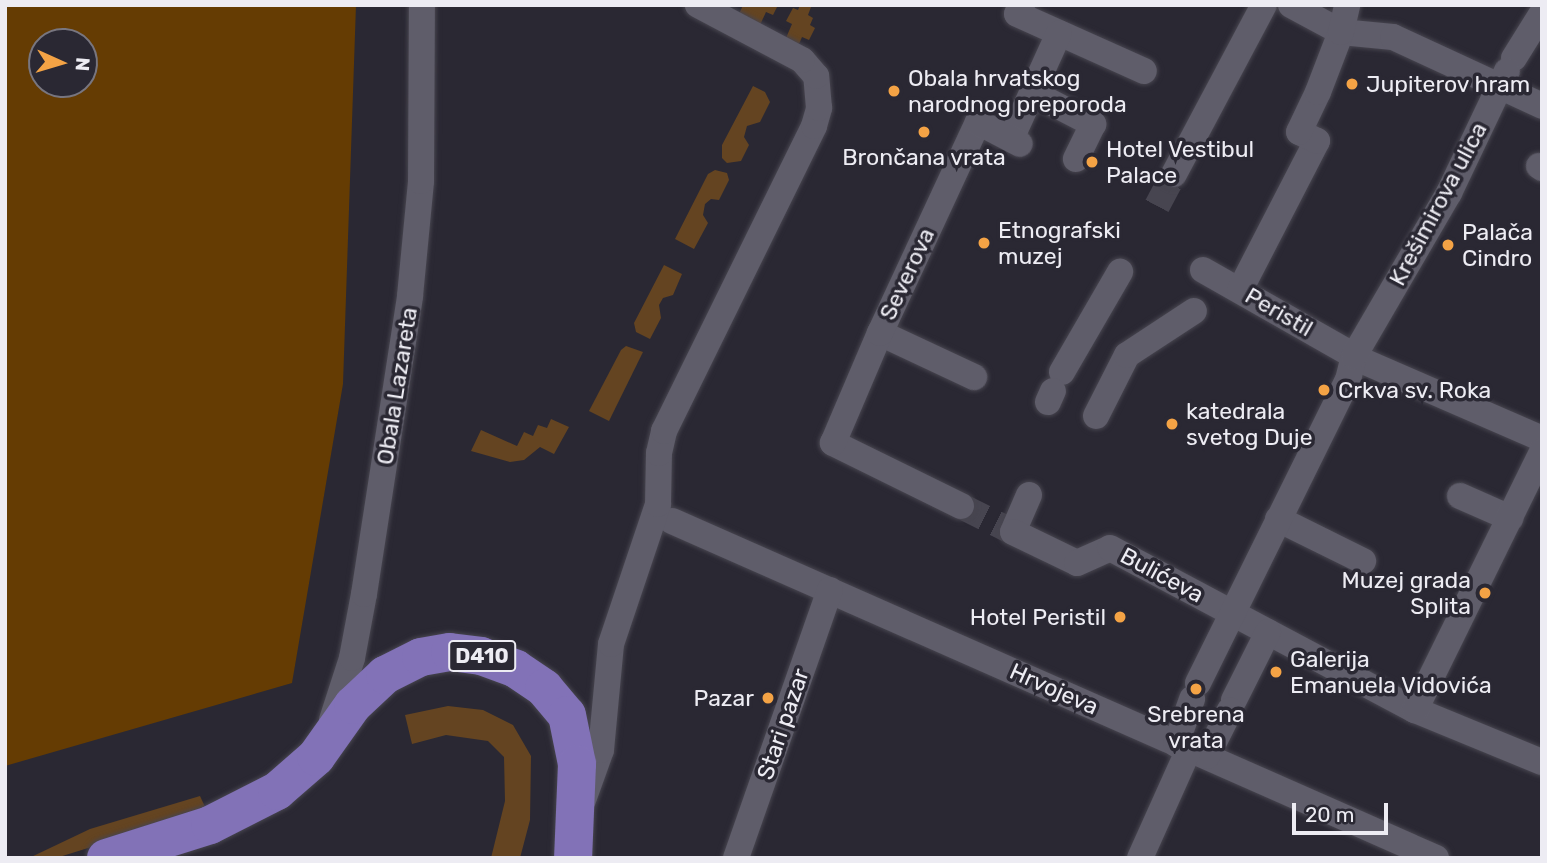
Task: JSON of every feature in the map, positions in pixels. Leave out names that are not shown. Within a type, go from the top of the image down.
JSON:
[{"type":"main road","name":"D410","points":[[106,858],[210,825],[250,807],[301,774],[353,705],[385,675],[402,664],[435,653],[481,656],[530,677],[558,701],[566,715],[576,747],[573,858]]},
{"type":"street","name":"Obala Lazareta","points":[[316,757],[337,709],[352,658],[403,355],[421,181],[422,5]]},
{"type":"street","points":[[575,818],[601,750],[614,633],[656,514],[659,453],[664,431],[814,126],[820,96],[816,76],[803,60],[698,5]]},
{"type":"street","points":[[1021,5],[1017,13],[1144,71]]},
{"type":"street","points":[[1174,174],[1264,5]]},
{"type":"street","points":[[1298,9],[1344,16],[1479,78],[1507,71],[1542,106]]},
{"type":"street","name":"Krešimirova ulica","points":[[1355,366],[1374,322],[1449,194],[1507,71],[1542,13]]},
{"type":"street","points":[[1240,289],[1317,141],[1298,132],[1318,93],[1344,16]]},
{"type":"street","points":[[1059,33],[1033,93],[1093,124],[1076,159]]},
{"type":"street","name":"Severova","points":[[961,506],[833,443],[880,333],[978,122],[1016,142],[1033,93]]},
{"type":"street","name":"Peristil","points":[[1203,271],[1240,289],[1355,366],[1542,439]]},
{"type":"street","points":[[1054,389],[1119,272]]},
{"type":"street","points":[[1096,416],[1127,355],[1194,311]]},
{"type":"street","points":[[880,333],[974,377]]},
{"type":"street","points":[[1191,750],[1195,691],[1355,366]]},
{"type":"street","points":[[1415,710],[1542,452]]},
{"type":"street","name":"Bulićeva","points":[[1029,495],[1013,532],[1077,563],[1110,548],[1233,612]]},
{"type":"street","points":[[1461,496],[1510,517]]},
{"type":"street","points":[[1278,519],[1363,561]]},
{"type":"street","name":"Hrvojeva","points":[[672,521],[1436,858]]},
{"type":"street","name":"Stari pazar","points":[[736,858],[830,590]]},
{"type":"street","points":[[1233,612],[1415,710],[1542,762]]},
{"type":"street","points":[[1140,858],[1191,750],[1232,705],[1268,632]]},
{"type":"shaded area","points":[[5,5],[356,5],[343,384],[292,683],[5,766]]},
{"type":"shaded area","points":[[743,5],[778,5],[773,15],[766,12],[760,25],[739,14]]},
{"type":"shaded area","points":[[800,5],[811,7],[808,15],[813,18],[810,25],[815,28],[809,40],[802,37],[799,44],[786,38],[792,24],[786,21],[793,8],[798,10]]},
{"type":"shaded area","points":[[753,86],[765,92],[770,102],[760,122],[747,126],[744,137],[749,145],[741,161],[727,163],[722,158],[722,145]]},
{"type":"shaded area","points":[[715,170],[727,173],[729,180],[719,200],[711,199],[705,204],[703,215],[708,223],[694,249],[675,239],[708,174]]},
{"type":"shaded area","points":[[664,265],[682,274],[673,295],[663,298],[659,305],[661,318],[650,339],[636,332],[634,323]]},
{"type":"shaded area","points":[[626,346],[643,352],[609,421],[589,411],[621,350]]},
{"type":"shaded area","points":[[551,419],[569,427],[554,454],[540,447],[524,460],[510,462],[471,451],[481,430],[517,446],[524,432],[533,436],[538,425],[547,428]]},
{"type":"shaded area","points":[[448,706],[483,710],[513,725],[531,756],[530,820],[520,858],[491,858],[505,801],[504,757],[488,741],[446,735],[412,744],[405,715]]},
{"type":"shaded area","points":[[200,796],[207,811],[56,858],[29,858],[90,829]]},
{"type":"tunnel","points":[[1157,206],[1174,174]]},
{"type":"tunnel","points":[[961,506],[1013,532]]},
{"type":"place","name":"Jupiterov hram","points":[[1352,84]]},
{"type":"place","name":"Obala hrvatskog narodnog preporoda","points":[[894,91]]},
{"type":"place","name":"Brončana vrata","points":[[924,132]]},
{"type":"place","name":"Hotel Vestibul Palace","points":[[1092,162]]},
{"type":"place","name":"Etnografski muzej","points":[[984,243]]},
{"type":"place","name":"Palača Cindro","points":[[1448,245]]},
{"type":"place","name":"Crkva sv. Roka","points":[[1324,390]]},
{"type":"place","name":"katedrala svetog Duje","points":[[1172,424]]},
{"type":"place","name":"Muzej grada Splita","points":[[1485,593]]},
{"type":"place","name":"Hotel Peristil","points":[[1120,617]]},
{"type":"place","name":"Galerija Emanuela Vidovića","points":[[1276,672]]},
{"type":"place","name":"Srebrena vrata","points":[[1196,689]]},
{"type":"place","name":"Pazar","points":[[768,698]]}]
